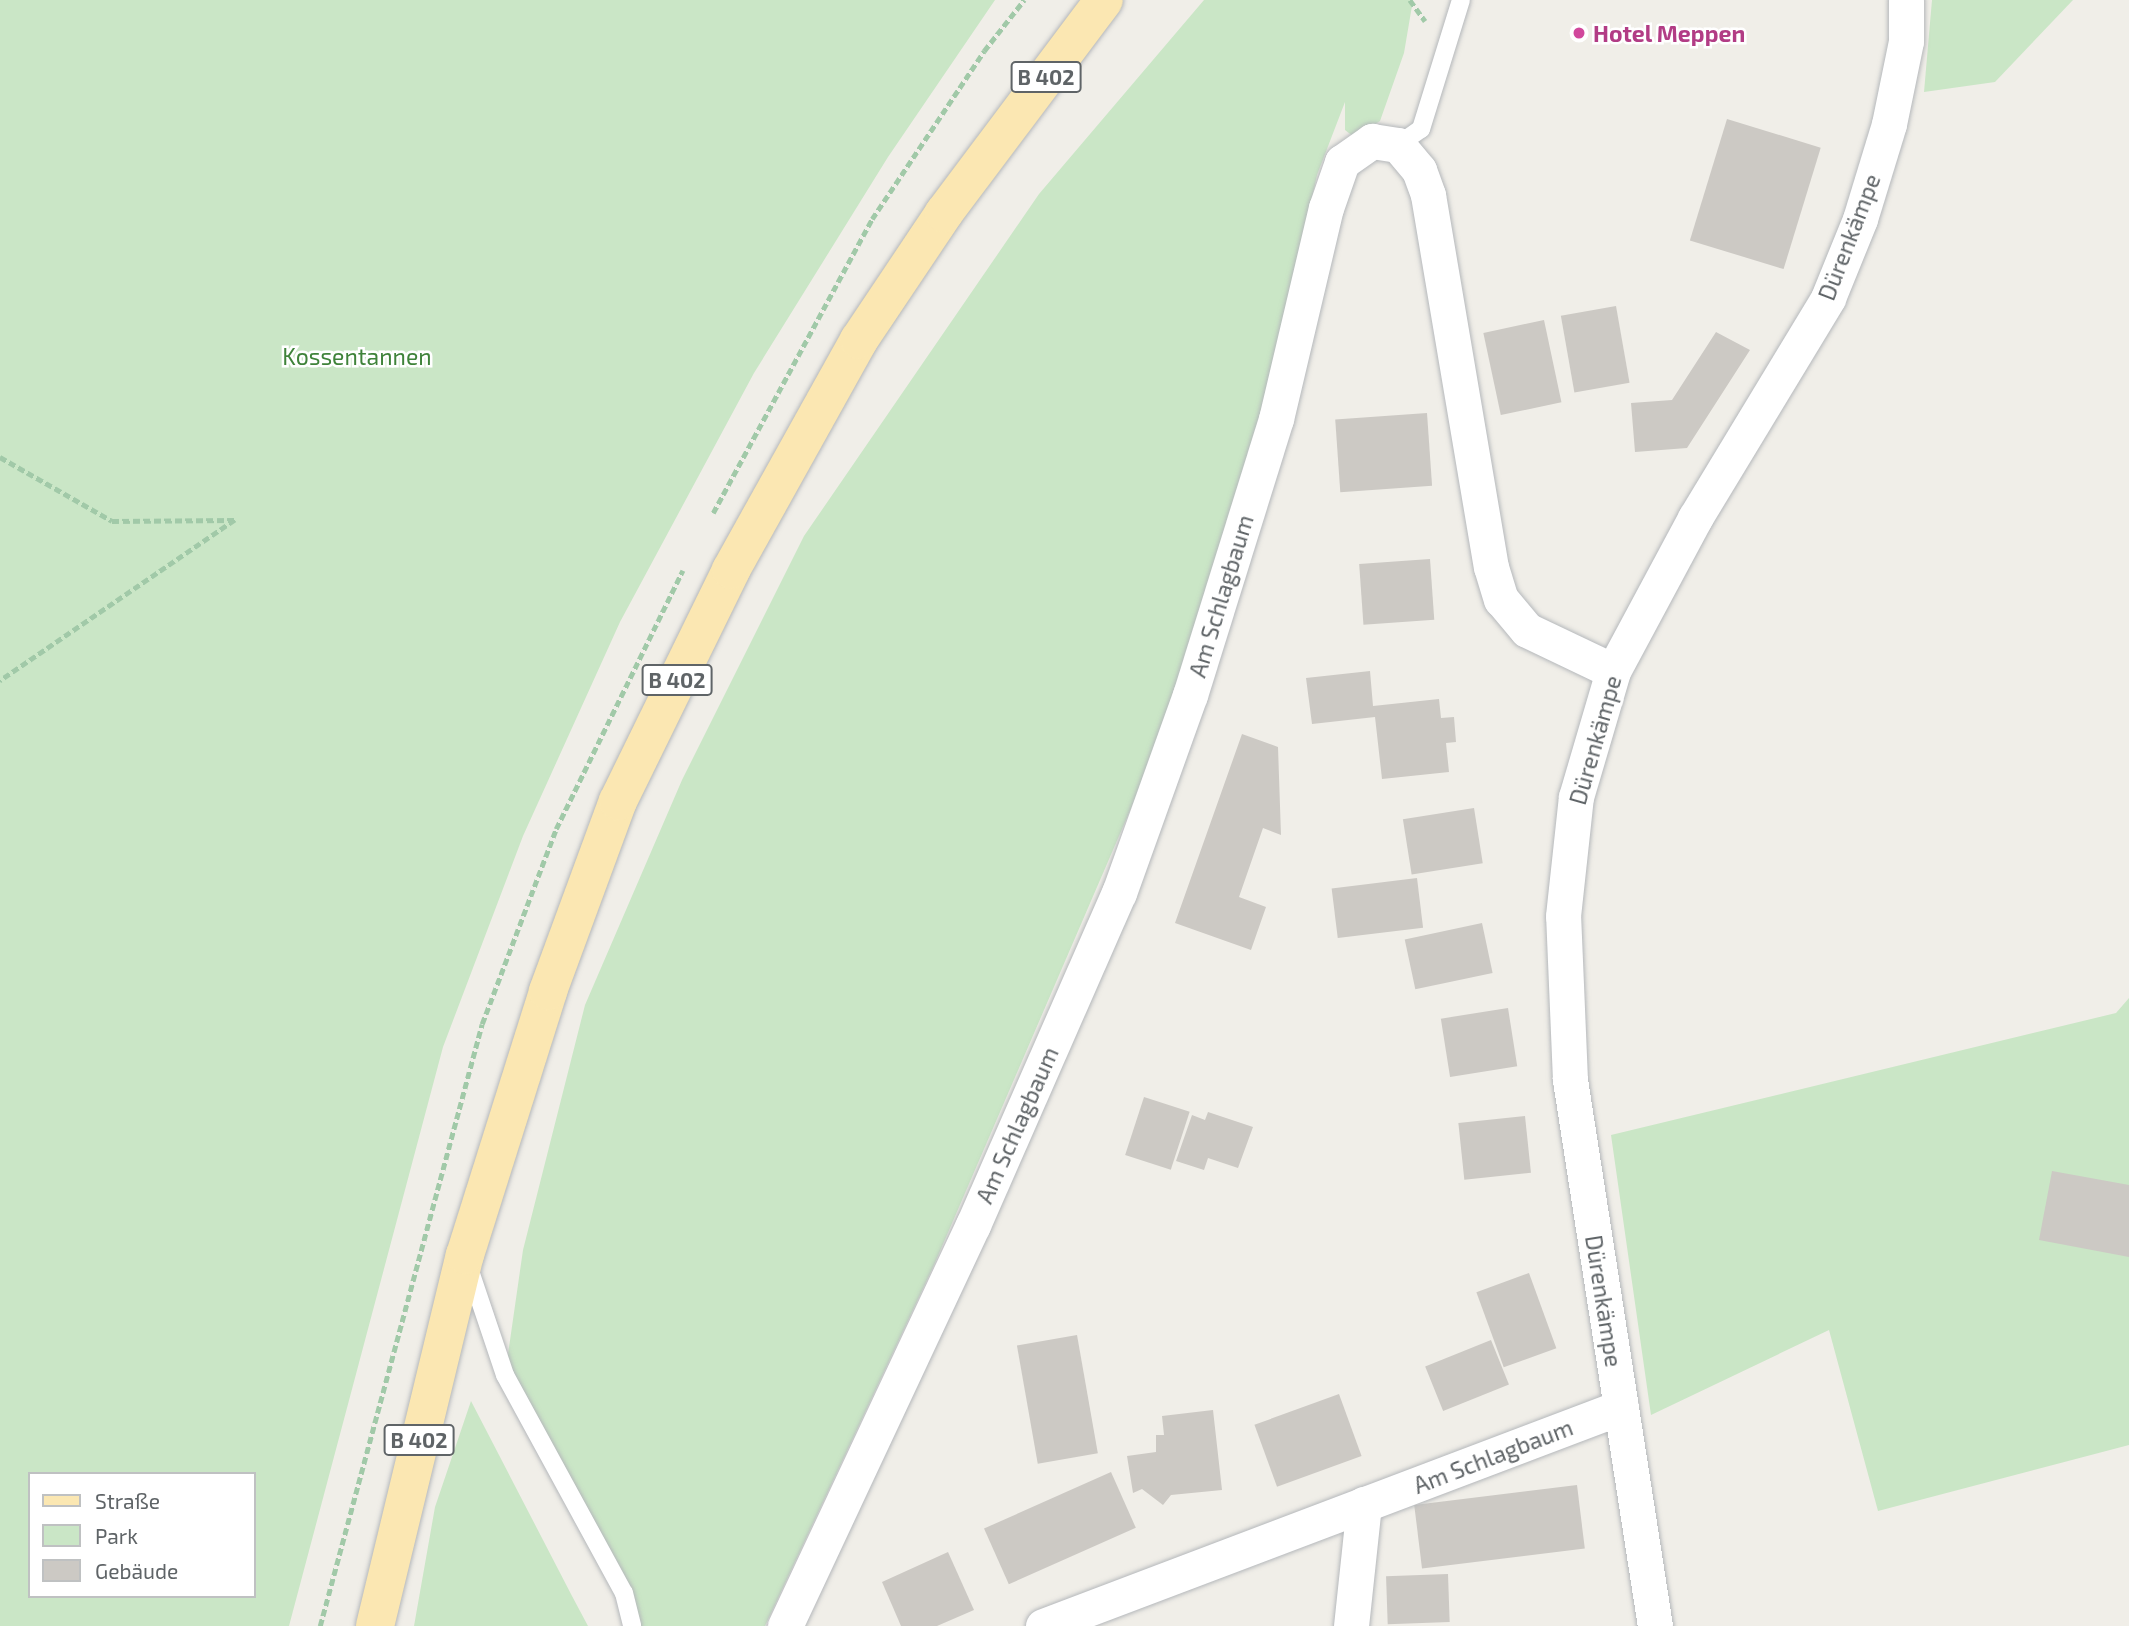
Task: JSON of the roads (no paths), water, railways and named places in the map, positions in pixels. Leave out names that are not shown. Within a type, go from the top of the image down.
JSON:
[{"type":"main road","name":"B 402","points":[[375,1626],[465,1255],[548,991],[618,801],[731,570],[859,340],[944,213],[1104,0]]},
{"type":"street","name":"Dürenkämpe","points":[[1655,1626],[1570,1080],[1563,916],[1576,797],[1613,671],[1695,518],[1828,298],[1860,219],[1889,124],[1906,41],[1906,0]]},
{"type":"street","name":"Am Schlagbaum","points":[[785,1626],[973,1225],[1119,893],[1190,695],[1276,419],[1326,208],[1342,162],[1372,141],[1398,145]]},
{"type":"street","points":[[1398,145],[1419,170],[1428,195],[1490,568],[1501,600],[1527,630],[1613,671]]},
{"type":"street","name":"Am Schlagbaum","points":[[1043,1626],[1621,1407]]},
{"type":"street","points":[[1351,1626],[1364,1504]]},
{"type":"lane","points":[[1398,145],[1421,129],[1461,0]]},
{"type":"lane","points":[[465,1255],[505,1375],[624,1594],[632,1626]]},
{"type":"place","name":"Hotel Meppen","points":[[1579,33]]},
{"type":"park label","name":"Kossentannen","points":[[357,356]]}]
